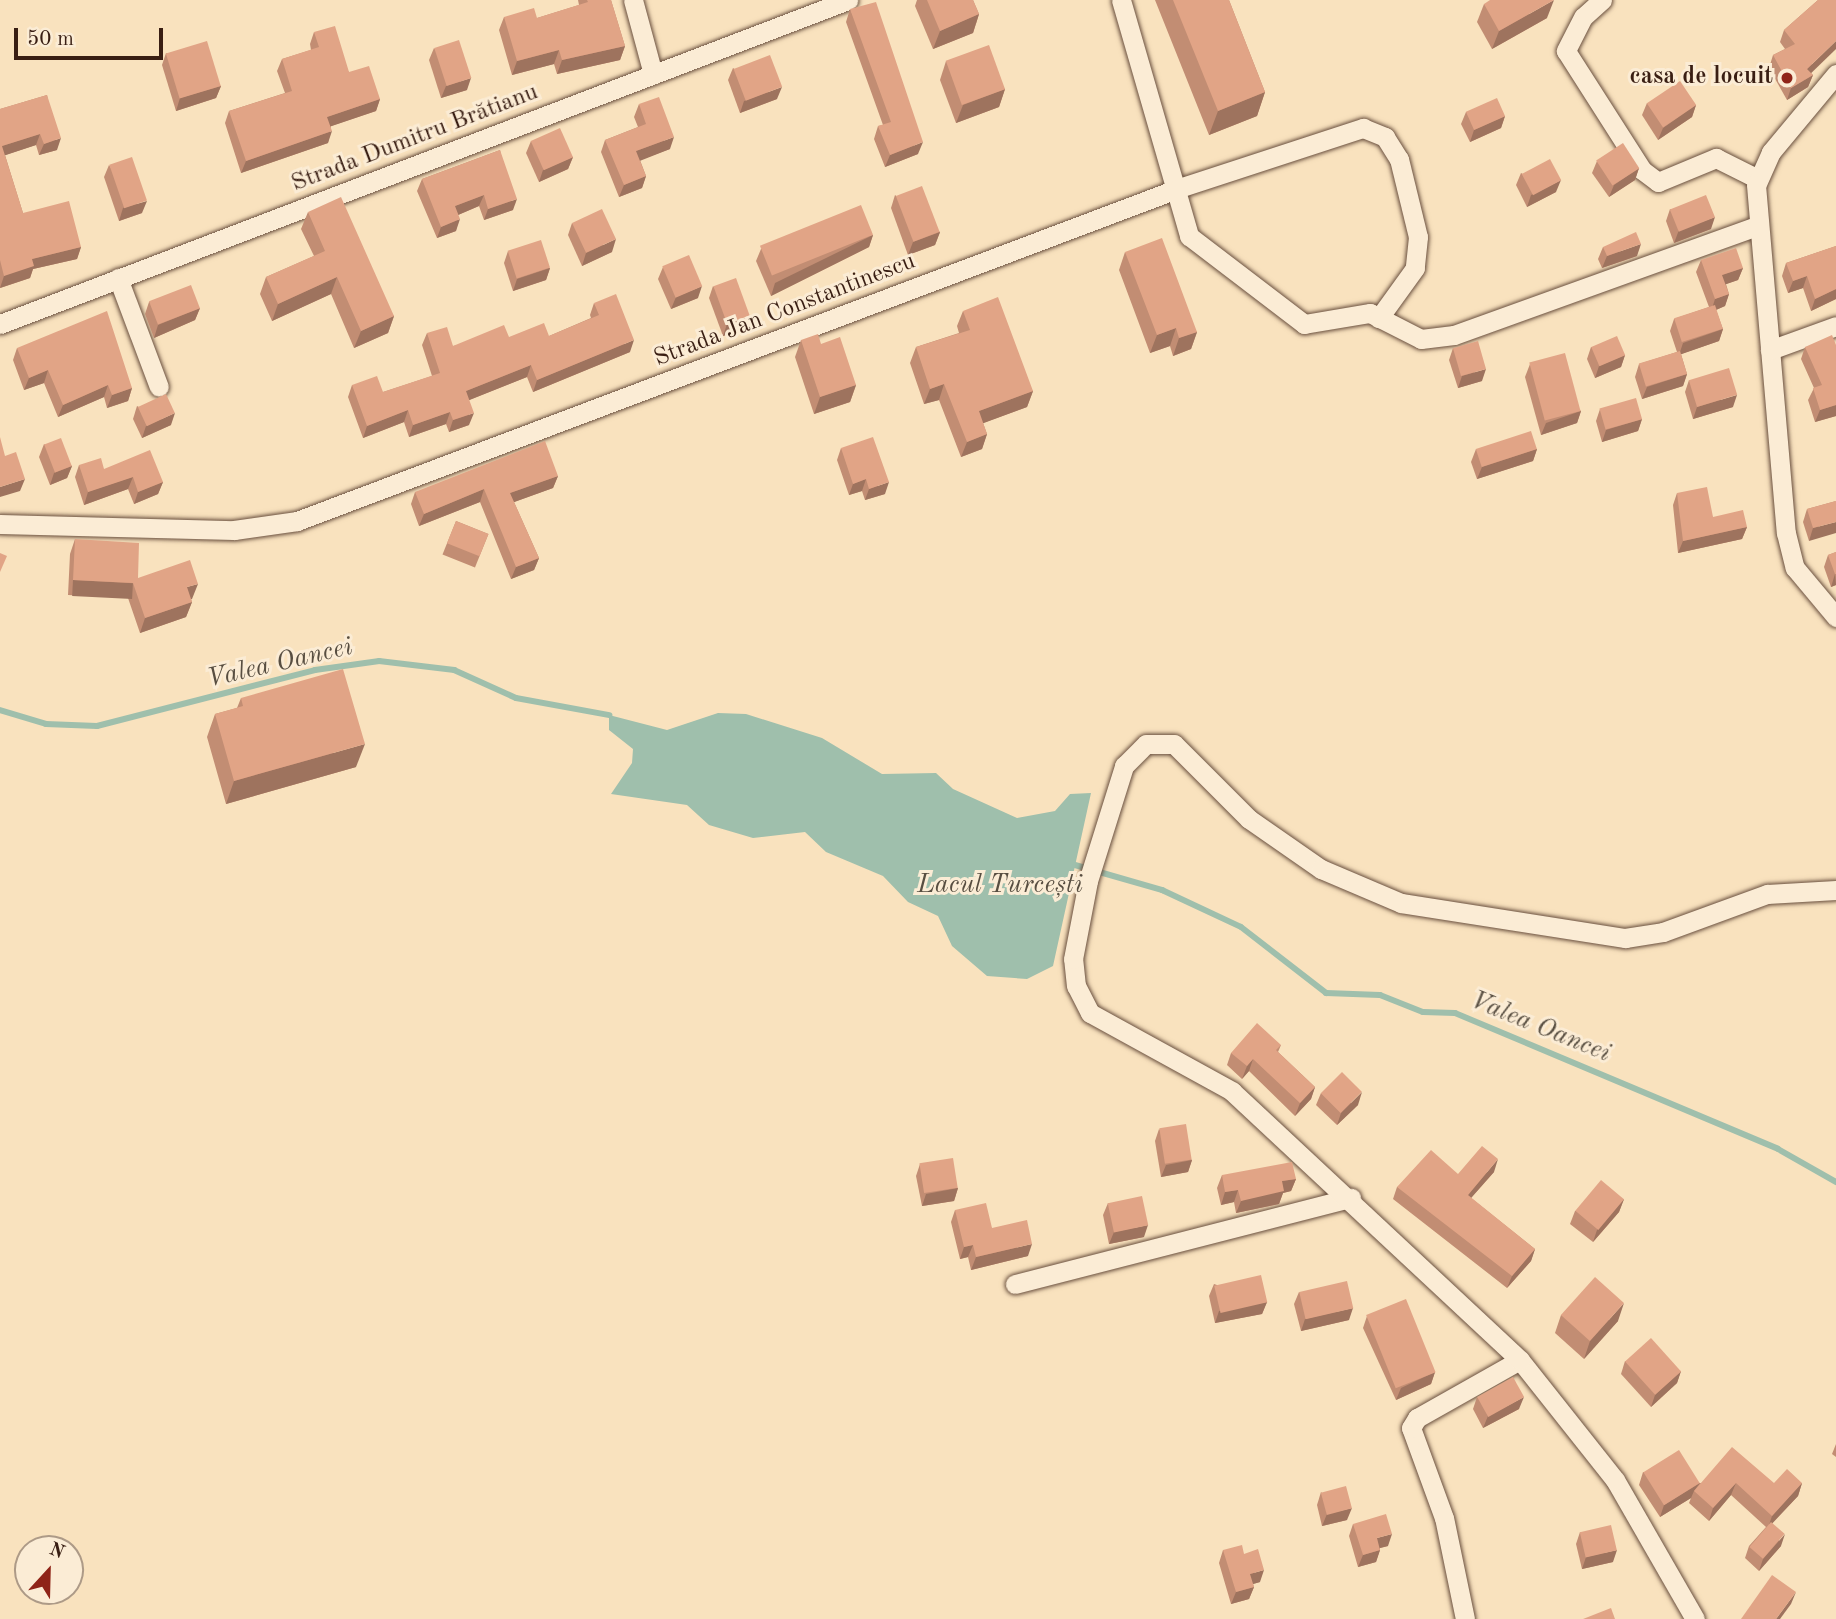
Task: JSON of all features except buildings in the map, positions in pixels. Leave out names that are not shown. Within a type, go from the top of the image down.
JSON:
[{"type":"street","points":[[633,0],[653,74]]},
{"type":"street","name":"Strada Dumitru Brătianu","points":[[0,324],[848,0]]},
{"type":"street","points":[[1121,0],[1179,188],[1179,217],[1189,236],[1276,308],[1304,324],[1352,314],[1378,318],[1421,339],[1454,335],[1759,225]]},
{"type":"street","points":[[1602,0],[1583,17],[1566,51],[1642,170],[1658,181],[1716,158],[1758,179]]},
{"type":"street","points":[[1836,74],[1770,152],[1758,179],[1759,225],[1770,350],[1794,568],[1836,617]]},
{"type":"street","name":"Strada Jan Constantinescu","points":[[0,524],[234,530],[297,521],[1179,188],[1335,132],[1363,128],[1385,137],[1399,159],[1418,237],[1415,268],[1378,318]]},
{"type":"street","points":[[118,278],[159,387]]},
{"type":"street","points":[[1770,350],[1836,326]]},
{"type":"street","points":[[1695,1619],[1615,1480],[1520,1360],[1351,1198],[1232,1091],[1090,1013],[1076,986],[1073,959],[1107,811],[1124,766],[1146,744],[1174,744],[1249,819],[1321,869],[1401,903],[1578,936],[1625,938],[1675,928],[1767,894],[1836,890]]},
{"type":"street","points":[[1015,1284],[1351,1198]]},
{"type":"street","points":[[1465,1619],[1444,1518],[1411,1428],[1417,1418],[1520,1360]]},
{"type":"water","name":"Lacul Turcești","points":[[718,713],[746,714],[822,738],[882,774],[936,773],[953,789],[1017,818],[1055,811],[1070,794],[1091,793],[1053,966],[1027,979],[987,976],[952,946],[938,916],[908,902],[883,876],[826,852],[805,832],[753,838],[709,825],[687,805],[611,794],[632,763],[633,749],[609,730],[609,715],[667,730]]},
{"type":"waterway","name":"Valea Oancei","points":[[0,710],[46,724],[97,726],[315,670],[379,661],[454,670],[516,698],[609,715]]},
{"type":"waterway","name":"Valea Oancei","points":[[1075,865],[1162,890],[1241,927],[1326,993],[1380,995],[1423,1012],[1455,1013],[1778,1149],[1836,1182]]},
{"type":"place","name":"casa de locuit","points":[[1787,78]]}]
